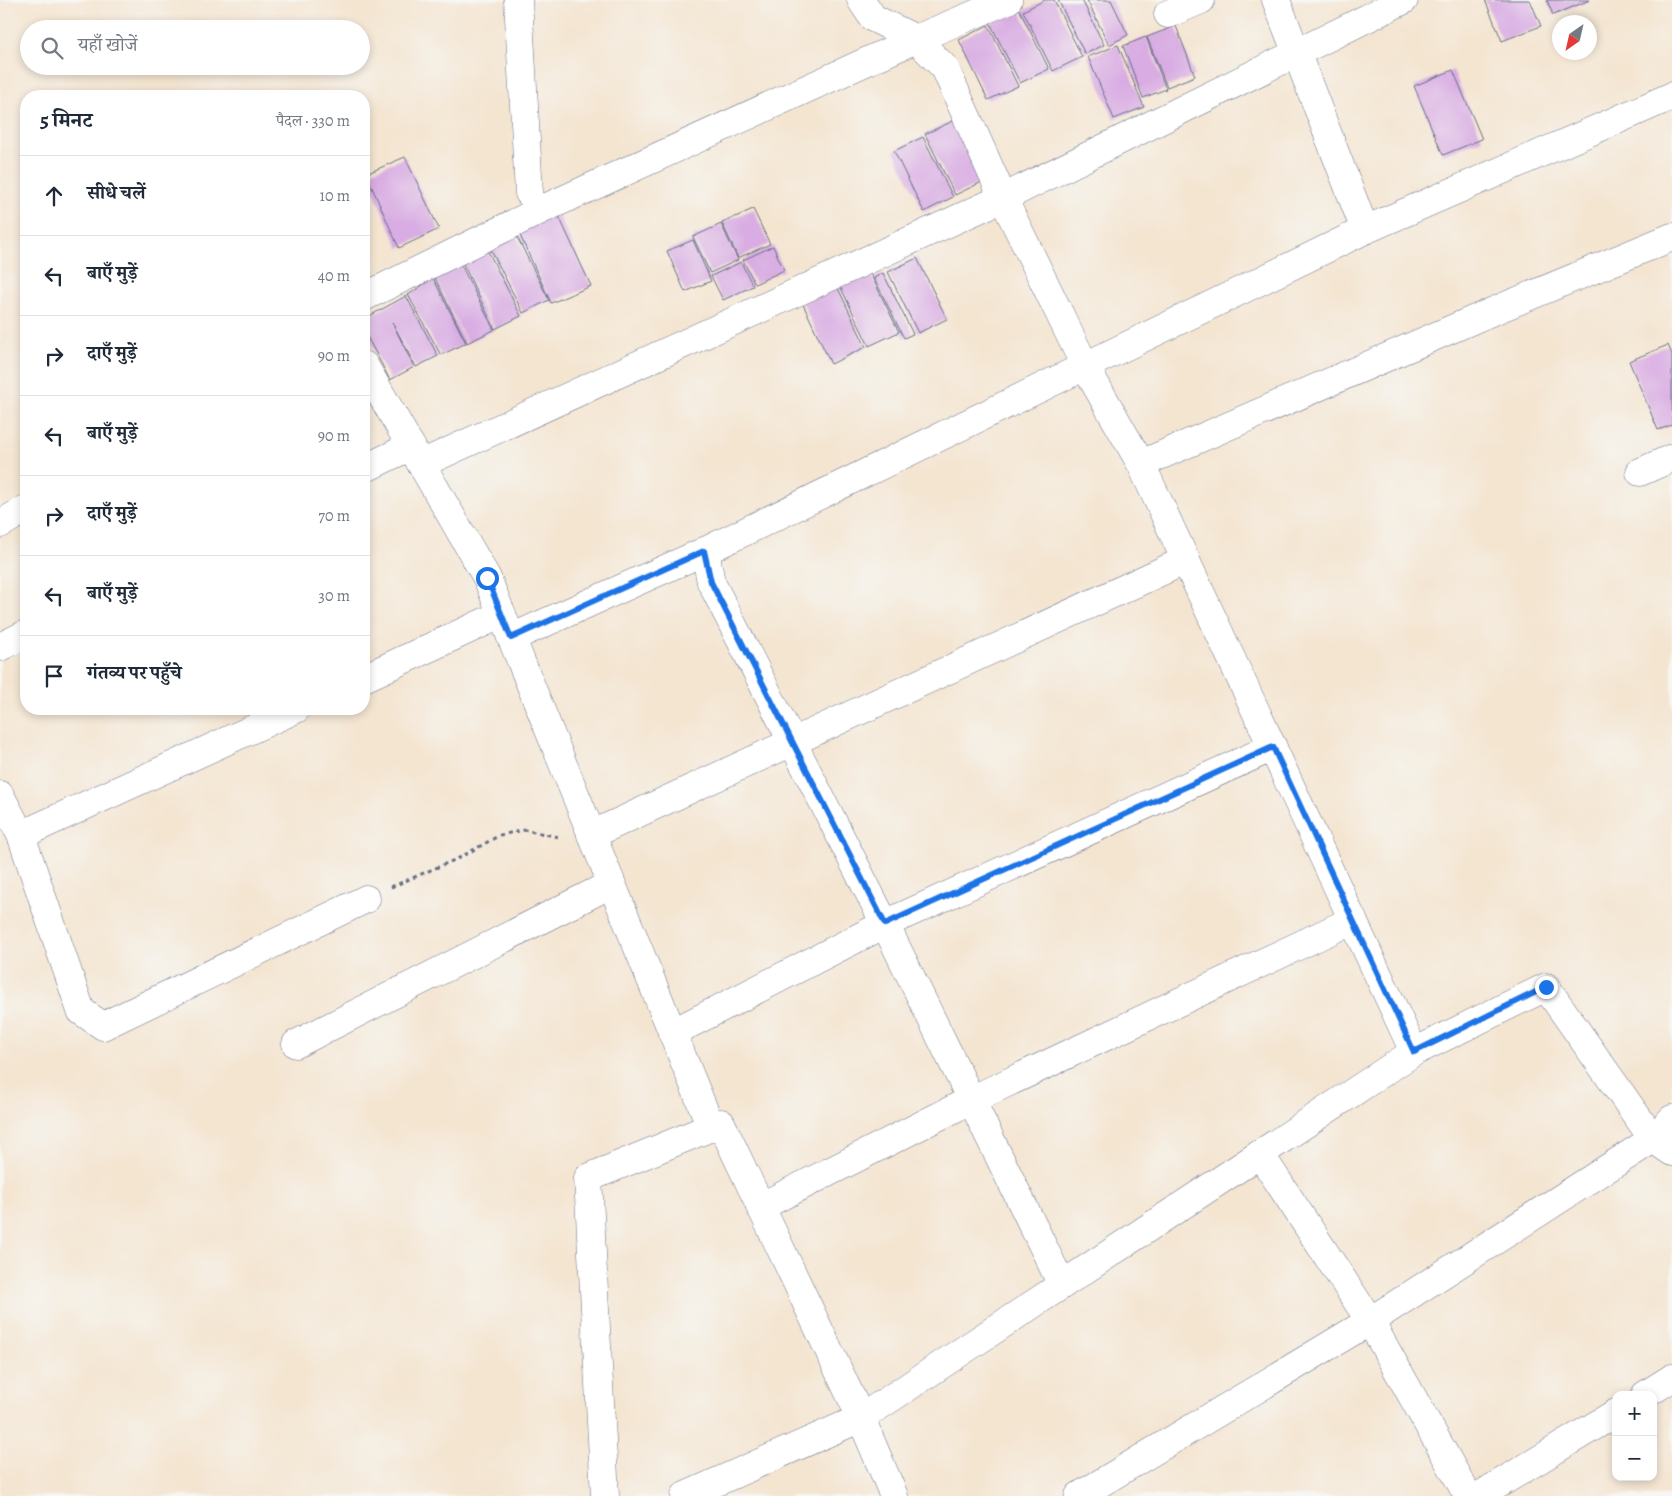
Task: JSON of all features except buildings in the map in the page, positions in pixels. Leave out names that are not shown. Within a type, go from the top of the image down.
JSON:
[{"type":"street","points":[[518,0],[529,193]]},
{"type":"street","points":[[861,0],[873,18],[916,39],[945,68],[1003,198],[1085,366],[1141,464],[1414,1052]]},
{"type":"street","points":[[370,294],[543,209],[916,39],[1008,0]]},
{"type":"street","points":[[1168,14],[1201,0]]},
{"type":"street","points":[[1276,0],[1365,230]]},
{"type":"street","points":[[370,467],[416,455],[1003,198],[1404,0]]},
{"type":"street","points":[[370,676],[704,551],[1365,230],[1672,96]]},
{"type":"street","points":[[1141,464],[1491,312],[1672,237]]},
{"type":"street","points":[[370,375],[487,578],[710,1127]]},
{"type":"street","points":[[1640,472],[1672,458]]},
{"type":"street","points":[[0,524],[20,512]]},
{"type":"street","points":[[704,551],[711,582],[885,924],[1062,1285]]},
{"type":"street","points":[[591,835],[1186,560]]},
{"type":"street","points":[[0,647],[20,637]]},
{"type":"street","points":[[21,835],[283,715]]},
{"type":"street","points":[[672,1033],[885,924],[1273,747]]},
{"type":"street","points":[[0,795],[21,835],[81,1011],[103,1026],[366,899]]},
{"type":"street","points":[[296,1044],[611,884]]},
{"type":"street","points":[[760,1207],[971,1100],[1353,920]]},
{"type":"street","points":[[685,1496],[861,1418],[1414,1052],[1546,987],[1662,1145]]},
{"type":"street","points":[[1080,1496],[1662,1145],[1672,1119]]},
{"type":"street","points":[[606,1496],[588,1178],[721,1123],[861,1418],[894,1496]]},
{"type":"street","points":[[1260,1154],[1370,1322],[1468,1496]]},
{"type":"street","points":[[1651,1391],[1672,1378]]},
{"type":"street","points":[[1479,1496],[1612,1414]]},
{"type":"path","points":[[366,899],[408,878],[458,858],[500,834],[526,830],[576,840],[591,835]]},
{"type":"route","points":[[487,578],[511,638],[704,551],[711,582],[885,924],[1273,747],[1414,1052],[1546,987]]}]
